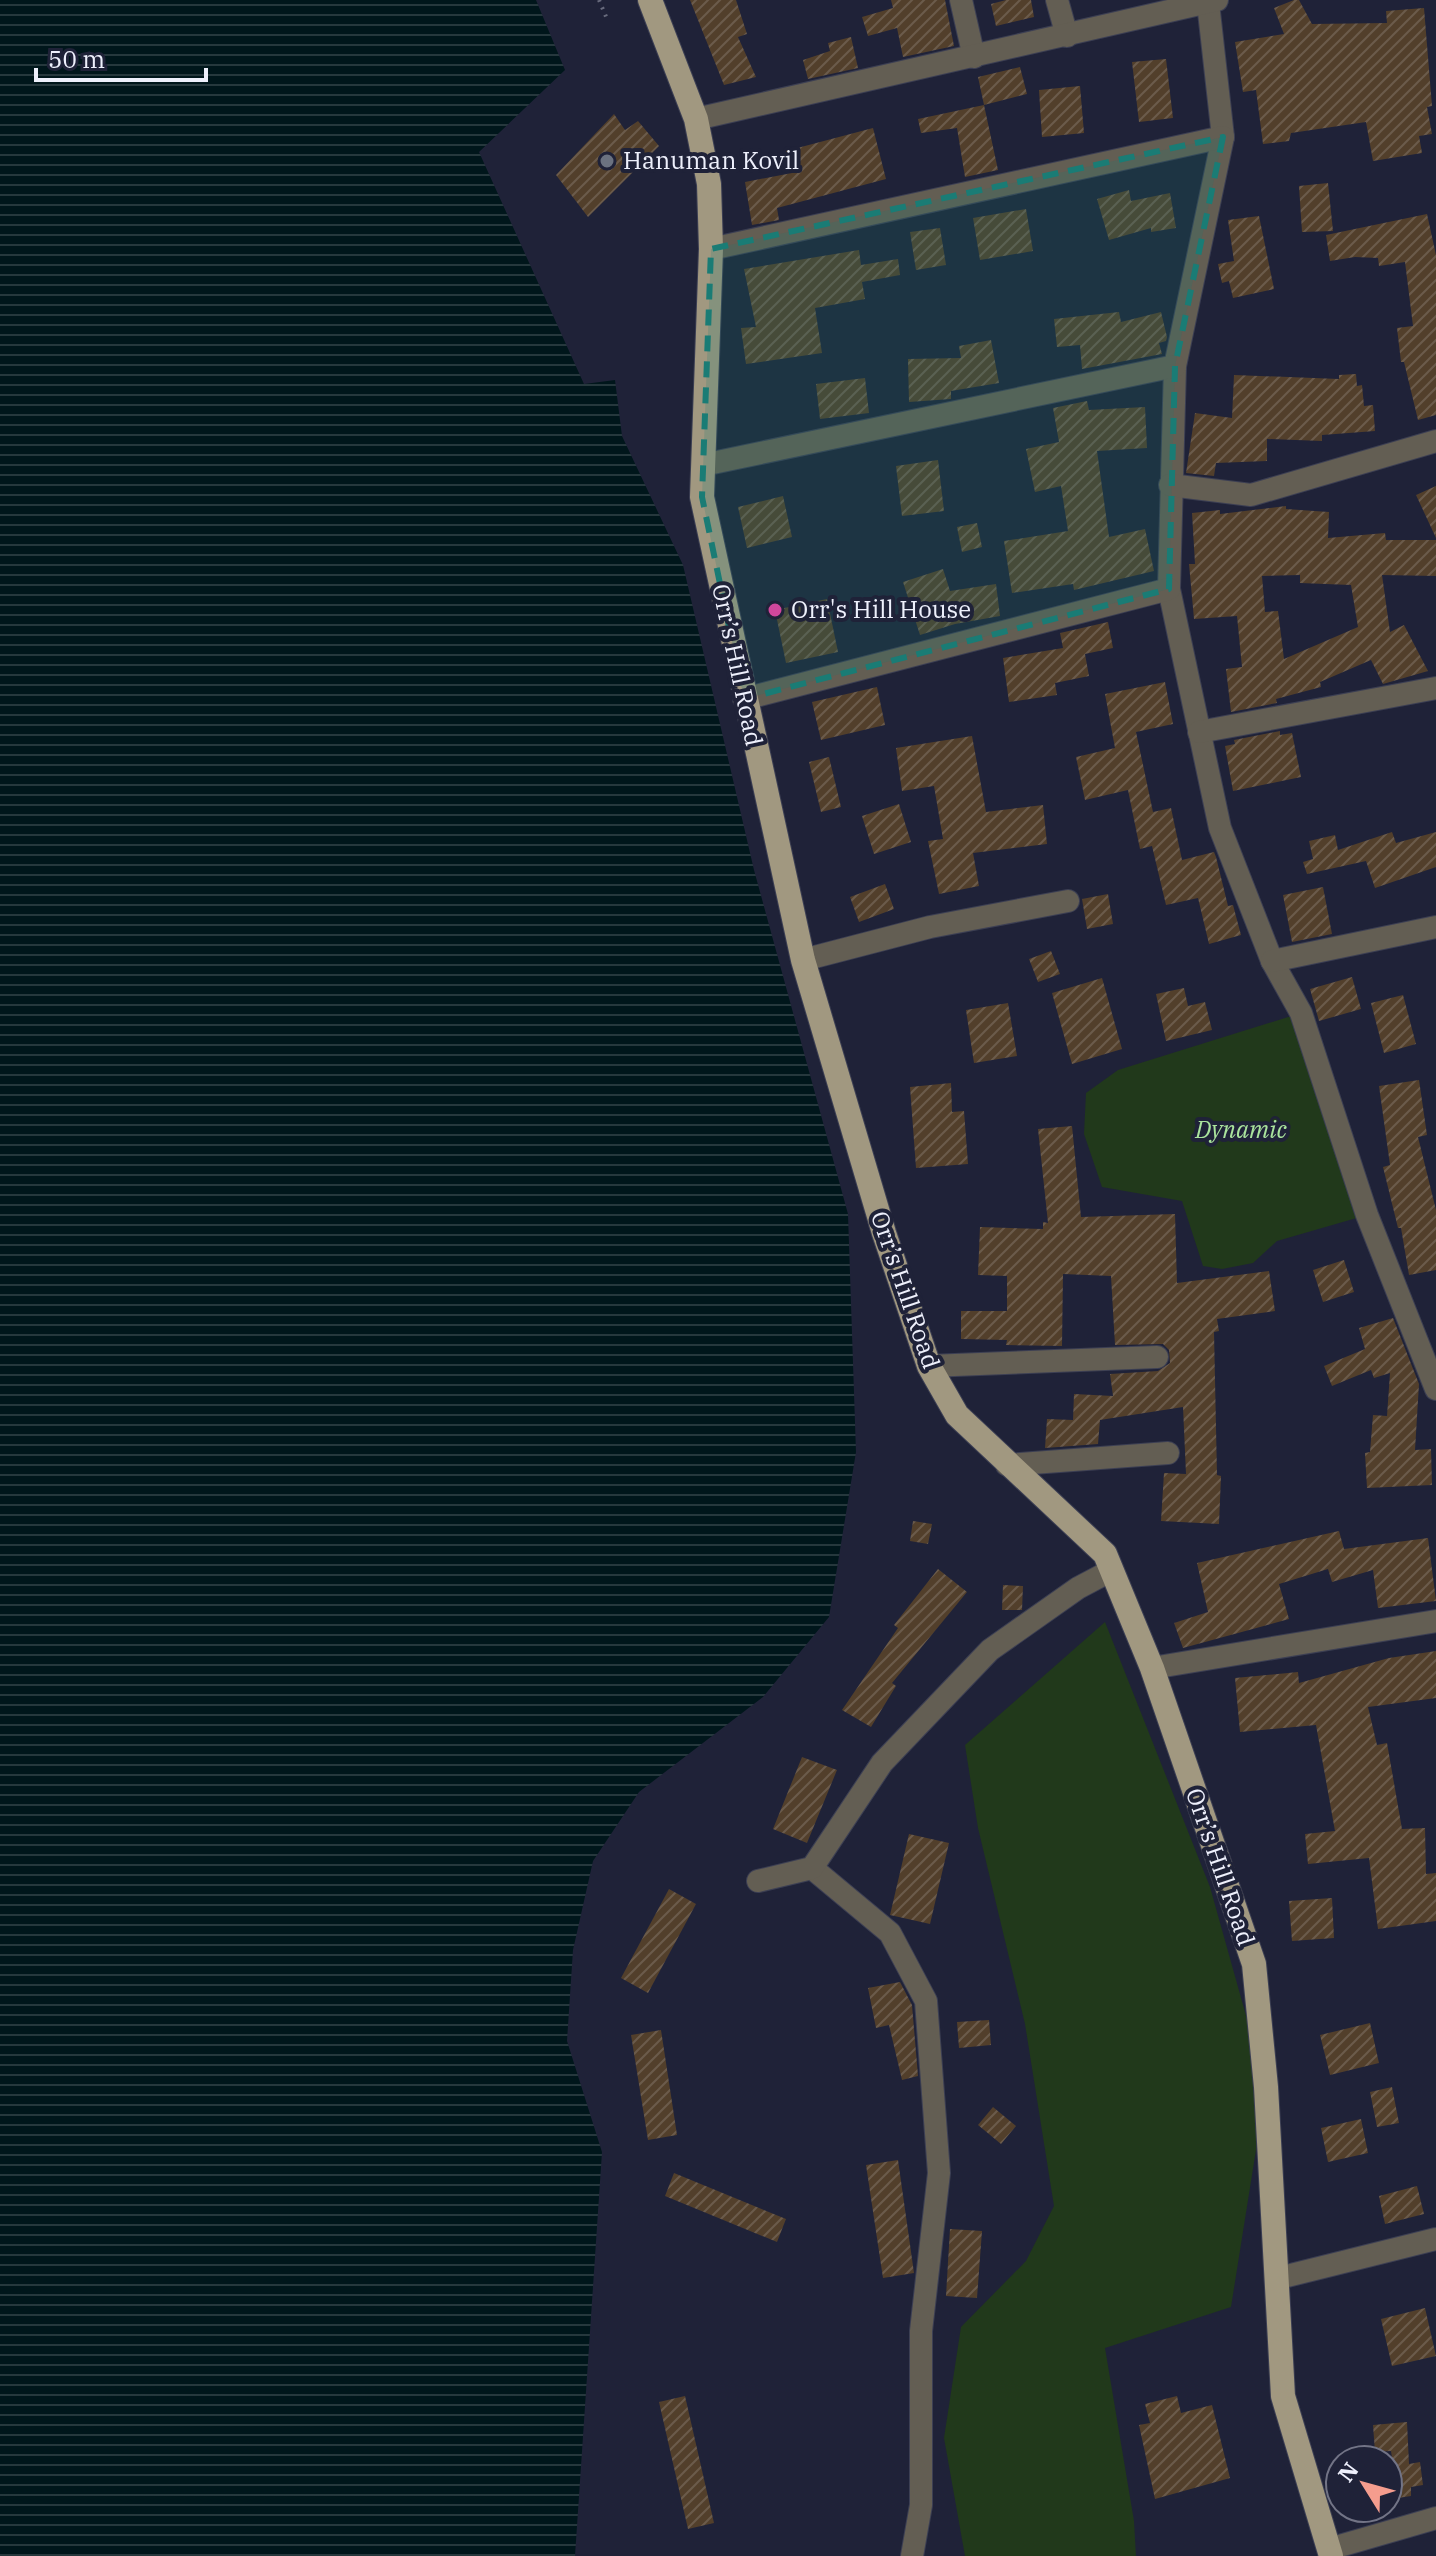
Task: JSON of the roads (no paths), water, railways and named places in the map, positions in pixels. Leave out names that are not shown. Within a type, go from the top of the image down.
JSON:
[{"type":"main road","name":"Orr’s Hill Road","points":[[650,0],[696,119],[709,184],[711,249],[702,497],[803,960],[884,1233],[929,1366],[957,1415],[1105,1554],[1152,1668],[1254,1964],[1279,2278],[1283,2396],[1330,2552]]},
{"type":"street","points":[[961,0],[974,57]]},
{"type":"street","points":[[1057,0],[1067,36]]},
{"type":"street","points":[[696,119],[1212,1],[1223,137],[1175,366],[1169,589],[1220,828],[1272,961],[1301,1013],[1367,1215],[1436,1389]]},
{"type":"street","points":[[711,249],[1223,137]]},
{"type":"street","points":[[703,465],[1175,366]]},
{"type":"street","points":[[1170,485],[1251,495],[1436,441]]},
{"type":"street","points":[[744,699],[1169,589]]},
{"type":"street","points":[[1199,732],[1436,688]]},
{"type":"street","points":[[803,960],[930,927],[1068,901]]},
{"type":"street","points":[[1272,961],[1436,927]]},
{"type":"street","points":[[929,1366],[1157,1357]]},
{"type":"street","points":[[1007,1465],[1168,1453]]},
{"type":"street","points":[[758,1881],[812,1868],[882,1763],[990,1650],[1078,1588],[1112,1570]]},
{"type":"street","points":[[1152,1668],[1436,1621]]},
{"type":"street","points":[[812,1868],[890,1933],[926,2001],[939,2173],[921,2331],[921,2505],[912,2556]]},
{"type":"street","points":[[1279,2278],[1436,2239]]},
{"type":"street","points":[[1330,2552],[1436,2518]]},
{"type":"water","points":[[0,0],[536,0],[565,70],[479,152],[584,384],[615,380],[622,436],[683,565],[754,870],[848,1214],[856,1452],[829,1617],[763,1697],[639,1792],[593,1861],[573,1950],[567,2041],[602,2152],[575,2556],[0,2556]]},
{"type":"place","name":"Hanuman Kovil","points":[[607,161]]},
{"type":"place","name":"Orr's Hill House","points":[[775,610]]},
{"type":"park label","name":"Dynamic","points":[[1241,1130]]}]
